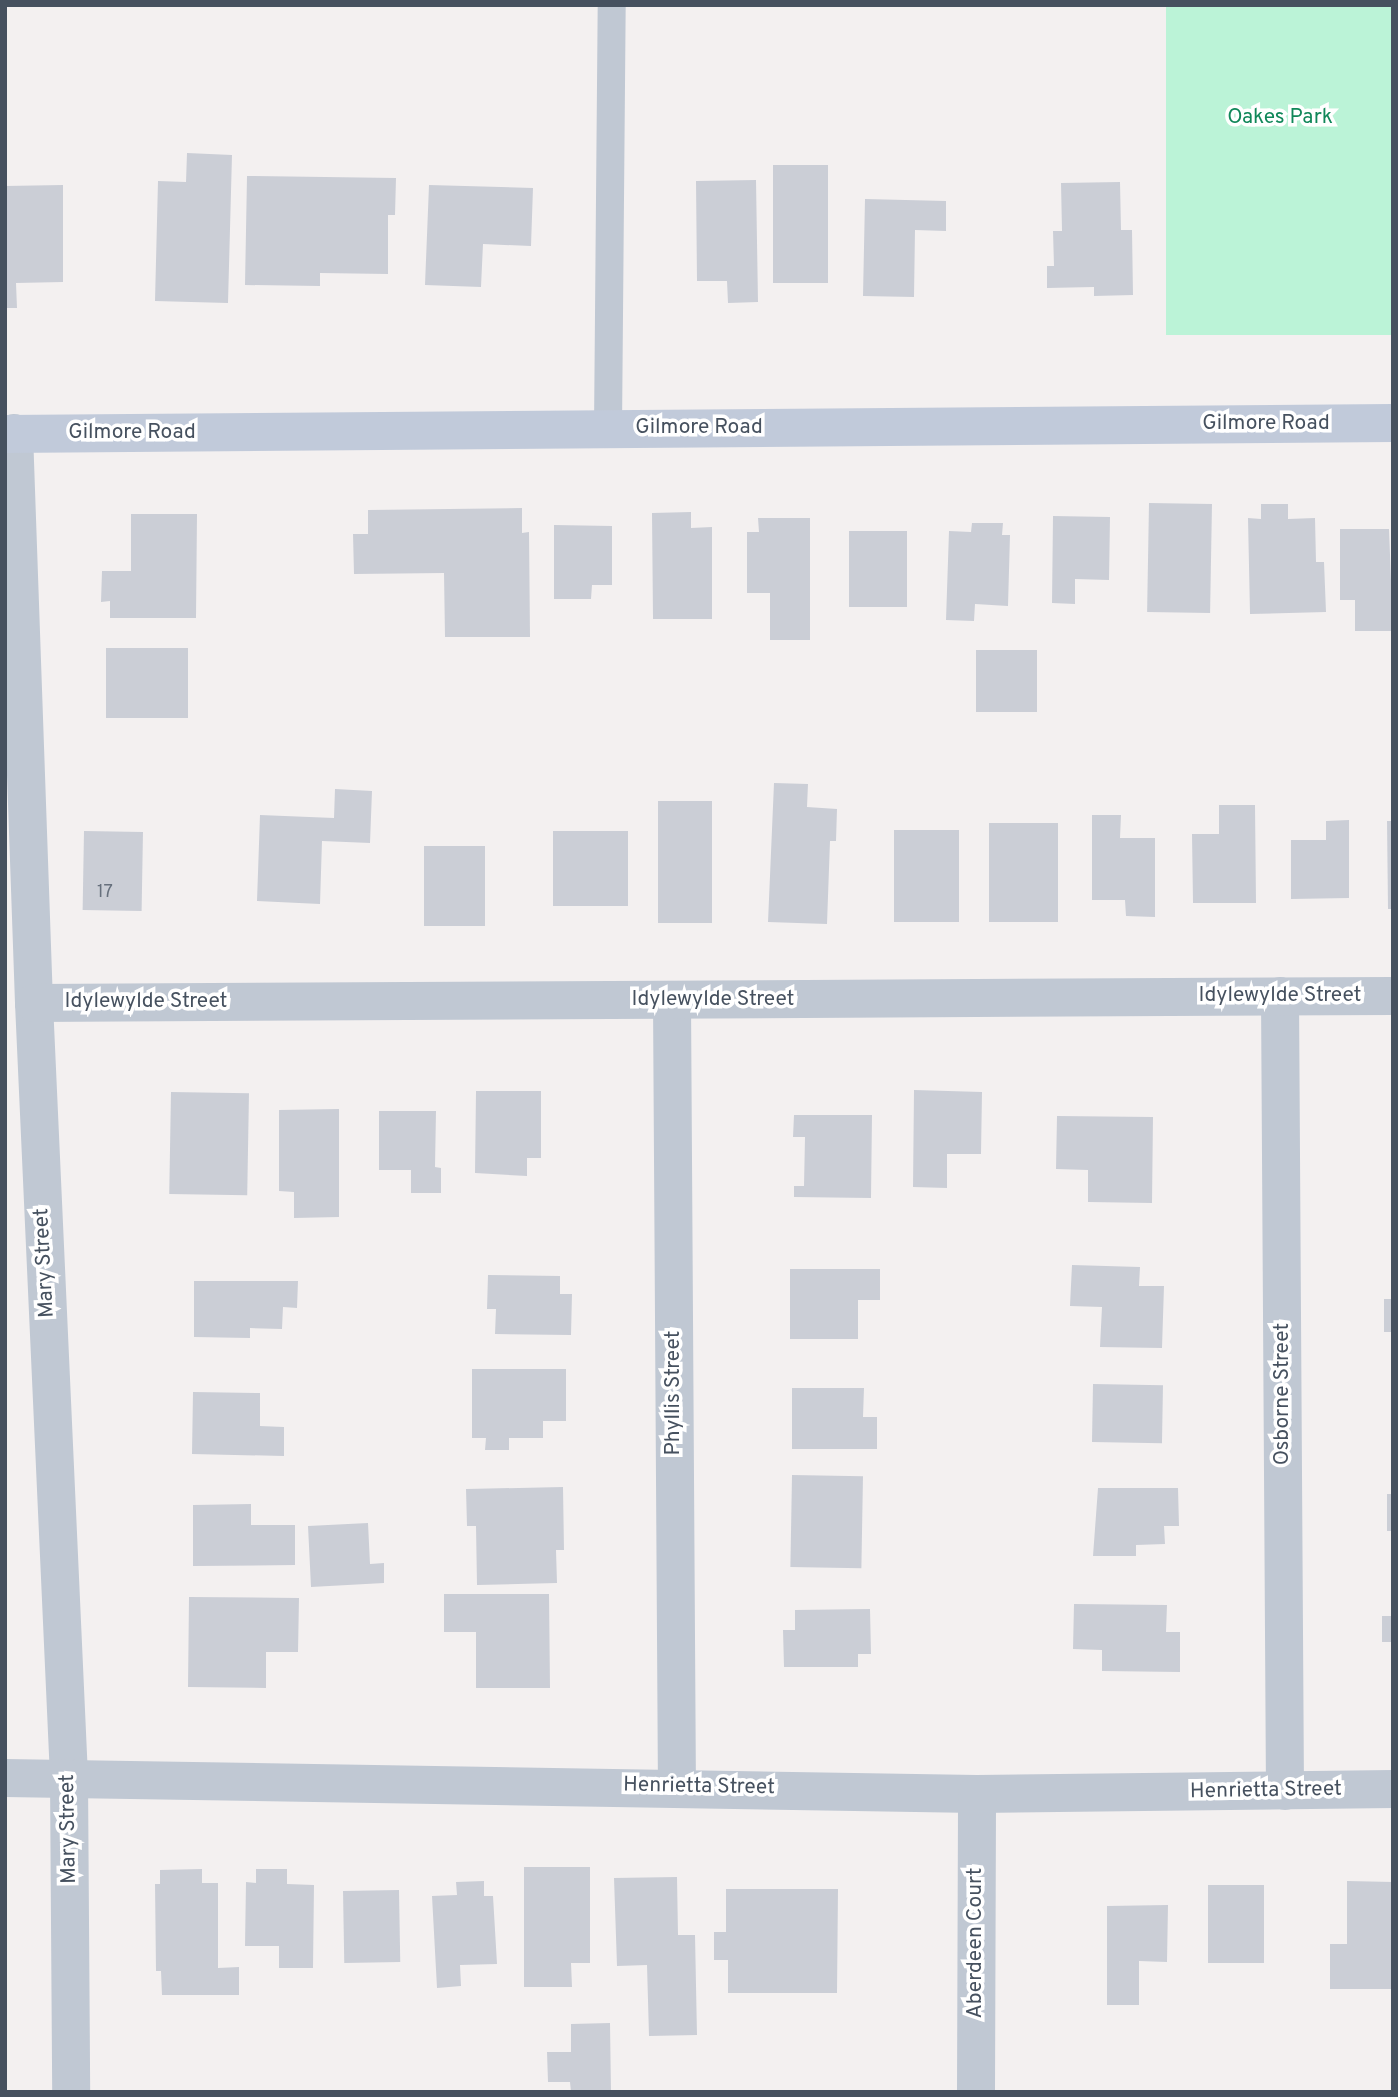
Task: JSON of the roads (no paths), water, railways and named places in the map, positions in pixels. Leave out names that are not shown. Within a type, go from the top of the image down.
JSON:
[{"type":"main road","name":"Gilmore Road","points":[[10,434],[1393,423]]},
{"type":"street","name":"Mary Street","points":[[10,434],[69,1778],[71,2092]]},
{"type":"street","name":"Osborne Street","points":[[1280,996],[1285,1791]]},
{"type":"street","name":"Idylewylde Street","points":[[34,1003],[1393,996]]},
{"type":"street","name":"Phyllis Street","points":[[672,1000],[677,1787]]},
{"type":"street","name":"Henrietta Street","points":[[5,1778],[977,1794],[1393,1789]]},
{"type":"street","name":"Aberdeen Court","points":[[976,2092],[977,1794]]},
{"type":"lane","points":[[608,429],[612,5]]},
{"type":"park label","name":"Oakes Park","points":[[1280,118]]}]
